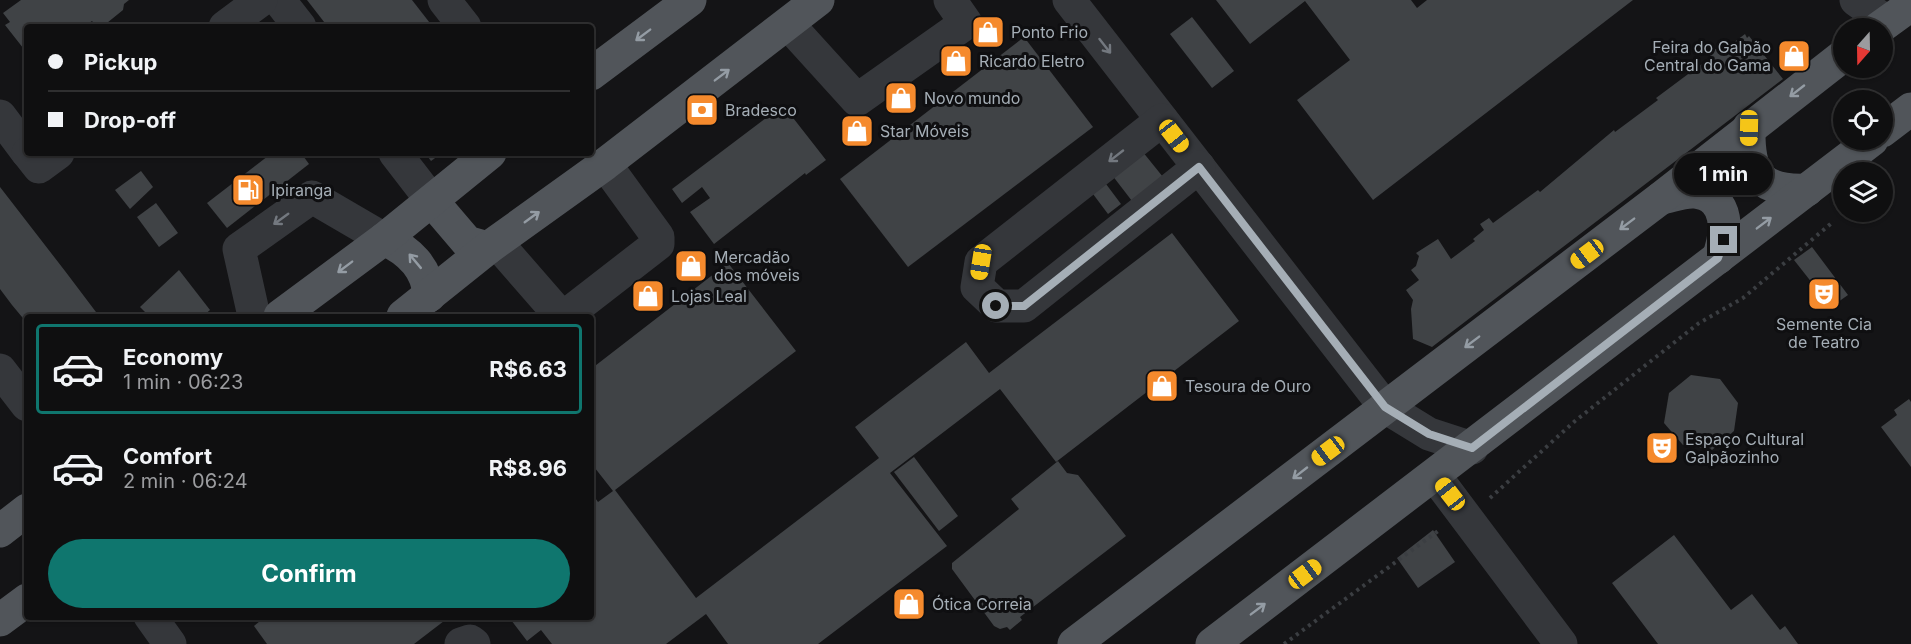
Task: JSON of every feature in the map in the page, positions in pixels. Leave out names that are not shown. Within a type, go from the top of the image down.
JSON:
[{"type":"main road","points":[[594,72],[690,0]]},
{"type":"main road","points":[[406,314],[818,0]]},
{"type":"main road","points":[[1074,644],[1661,198],[1833,63]]},
{"type":"main road","points":[[1893,123],[1911,109]]},
{"type":"main road","points":[[1749,128],[1750,161],[1758,177],[1774,188],[1789,191],[1808,190]]},
{"type":"main road","points":[[1212,644],[1436,476],[1859,150]]},
{"type":"main road","points":[[283,314],[384,239],[486,156]]},
{"type":"main road","points":[[1661,198],[1697,192],[1715,202],[1726,229],[1718,258]]},
{"type":"main road","points":[[432,201],[467,242],[492,246]]},
{"type":"main road","points":[[384,239],[402,248],[417,263],[426,277],[429,296]]},
{"type":"main road","points":[[0,531],[24,512]]},
{"type":"main road","points":[[0,620],[24,602]]},
{"type":"street","points":[[229,24],[261,0]]},
{"type":"street","points":[[279,0],[298,24]]},
{"type":"street","points":[[444,0],[463,24]]},
{"type":"street","points":[[788,24],[857,100],[966,23],[950,0]]},
{"type":"street","points":[[1070,0],[1385,407],[1429,434],[1472,448]]},
{"type":"street","points":[[1856,0],[1890,18]]},
{"type":"street","points":[[0,116],[24,147]]},
{"type":"street","points":[[1162,120],[981,262],[977,287],[996,306],[1024,306],[1199,167]]},
{"type":"street","points":[[31,156],[39,167],[54,156]]},
{"type":"street","points":[[397,156],[432,201]]},
{"type":"street","points":[[566,314],[657,244],[658,237],[605,164]]},
{"type":"street","points":[[254,314],[239,249],[312,197],[384,239]]},
{"type":"street","points":[[492,246],[561,314]]},
{"type":"street","points":[[0,370],[24,401]]},
{"type":"street","points":[[1436,476],[1561,644]]},
{"type":"street","points":[[153,620],[170,644]]},
{"type":"street","points":[[461,644],[467,641],[474,644]]},
{"type":"path","points":[[1284,644],[1464,512],[1486,502],[1575,421],[1699,323],[1743,298],[1833,221]]},
{"type":"building","points":[[21,0],[129,0],[124,4],[123,10],[106,24],[94,24],[92,21],[88,24],[24,24],[24,49],[5,25],[10,22],[3,13]]},
{"type":"building","points":[[307,0],[412,0],[431,24],[326,24]]},
{"type":"building","points":[[1216,0],[1411,0],[1417,8],[1427,0],[1633,0],[1373,200],[1297,100],[1350,60],[1305,1],[1250,44]]},
{"type":"building","points":[[1192,17],[1234,71],[1212,88],[1170,34]]},
{"type":"building","points":[[1745,34],[1783,79],[1432,347],[1413,339],[1411,309],[1413,300],[1406,290],[1419,280],[1411,270],[1416,266],[1419,256],[1416,253],[1438,239],[1451,259],[1475,241],[1473,239],[1484,230],[1480,224],[1489,218],[1493,223],[1538,190],[1540,192],[1614,130],[1615,132],[1658,100],[1656,98],[1711,57],[1709,54],[1722,44],[1725,49]]},
{"type":"building","points":[[1024,37],[1093,127],[908,267],[840,179]]},
{"type":"building","points":[[783,105],[826,160],[806,175],[805,173],[714,244],[690,212],[710,198],[702,187],[682,203],[672,189]]},
{"type":"building","points":[[1138,146],[1163,177],[1132,201],[1112,175]]},
{"type":"building","points":[[268,156],[303,156],[309,164],[227,228],[207,203]]},
{"type":"building","points":[[427,156],[438,156],[431,161]]},
{"type":"building","points":[[141,171],[153,187],[130,209],[115,190]]},
{"type":"building","points":[[1106,184],[1121,204],[1108,214],[1093,194]]},
{"type":"building","points":[[0,187],[97,314],[24,314],[24,319],[0,289]]},
{"type":"building","points":[[156,203],[178,233],[159,247],[137,217]]},
{"type":"building","points":[[1172,233],[1239,321],[1056,462],[1000,389],[890,473],[947,546],[818,644],[728,644],[706,614],[666,644],[552,644],[541,630],[527,641],[511,620],[594,620],[594,496],[598,502],[613,491],[594,467],[594,367],[728,263],[796,351],[615,490],[696,598],[879,458],[855,427],[966,342],[989,373]]},
{"type":"building","points":[[1812,247],[1848,295],[1831,307],[1794,260]]},
{"type":"building","points":[[179,270],[210,310],[205,314],[147,314],[140,307]]},
{"type":"building","points":[[1691,375],[1720,379],[1738,403],[1734,431],[1712,450],[1683,445],[1664,423],[1669,393]]},
{"type":"building","points":[[1909,399],[1911,402],[1911,467],[1881,427],[1897,415],[1894,410]]},
{"type":"building","points":[[914,457],[958,516],[939,531],[894,472]]},
{"type":"building","points":[[1058,461],[1067,473],[1078,475],[1126,536],[1020,617],[1022,620],[1010,630],[1007,627],[1000,629],[994,626],[952,569],[952,563],[1019,509],[1011,499]]},
{"type":"building","points":[[1433,530],[1455,562],[1418,588],[1397,558]]},
{"type":"building","points":[[1674,535],[1731,610],[1752,594],[1780,630],[1785,626],[1798,644],[1658,644],[1612,583]]},
{"type":"building","points":[[261,620],[444,621],[414,644],[267,644],[254,626]]},
{"type":"place","name":"Ponto Frio","points":[[988,32]]},
{"type":"place","name":"Feira do Galpão Central do Gama","points":[[1794,56]]},
{"type":"place","name":"Ricardo Eletro","points":[[956,61]]},
{"type":"place","name":"Novo mundo","points":[[901,98]]},
{"type":"place","name":"Bradesco","points":[[702,110]]},
{"type":"place","name":"Star Móveis","points":[[857,131]]},
{"type":"place","name":"Ipiranga","points":[[248,190]]},
{"type":"place","name":"Mercadão dos móveis","points":[[691,266]]},
{"type":"place","name":"Semente Cia de Teatro","points":[[1824,294]]},
{"type":"place","name":"Lojas Leal","points":[[648,296]]},
{"type":"place","name":"Tesoura de Ouro","points":[[1162,386]]},
{"type":"place","name":"Espaço Cultural Galpãozinho","points":[[1662,448]]},
{"type":"place","name":"Ótica Correia","points":[[909,604]]},
{"type":"route","points":[[996,306],[1024,306],[1199,167],[1385,407],[1429,434],[1472,448],[1718,258],[1724,240]]}]
